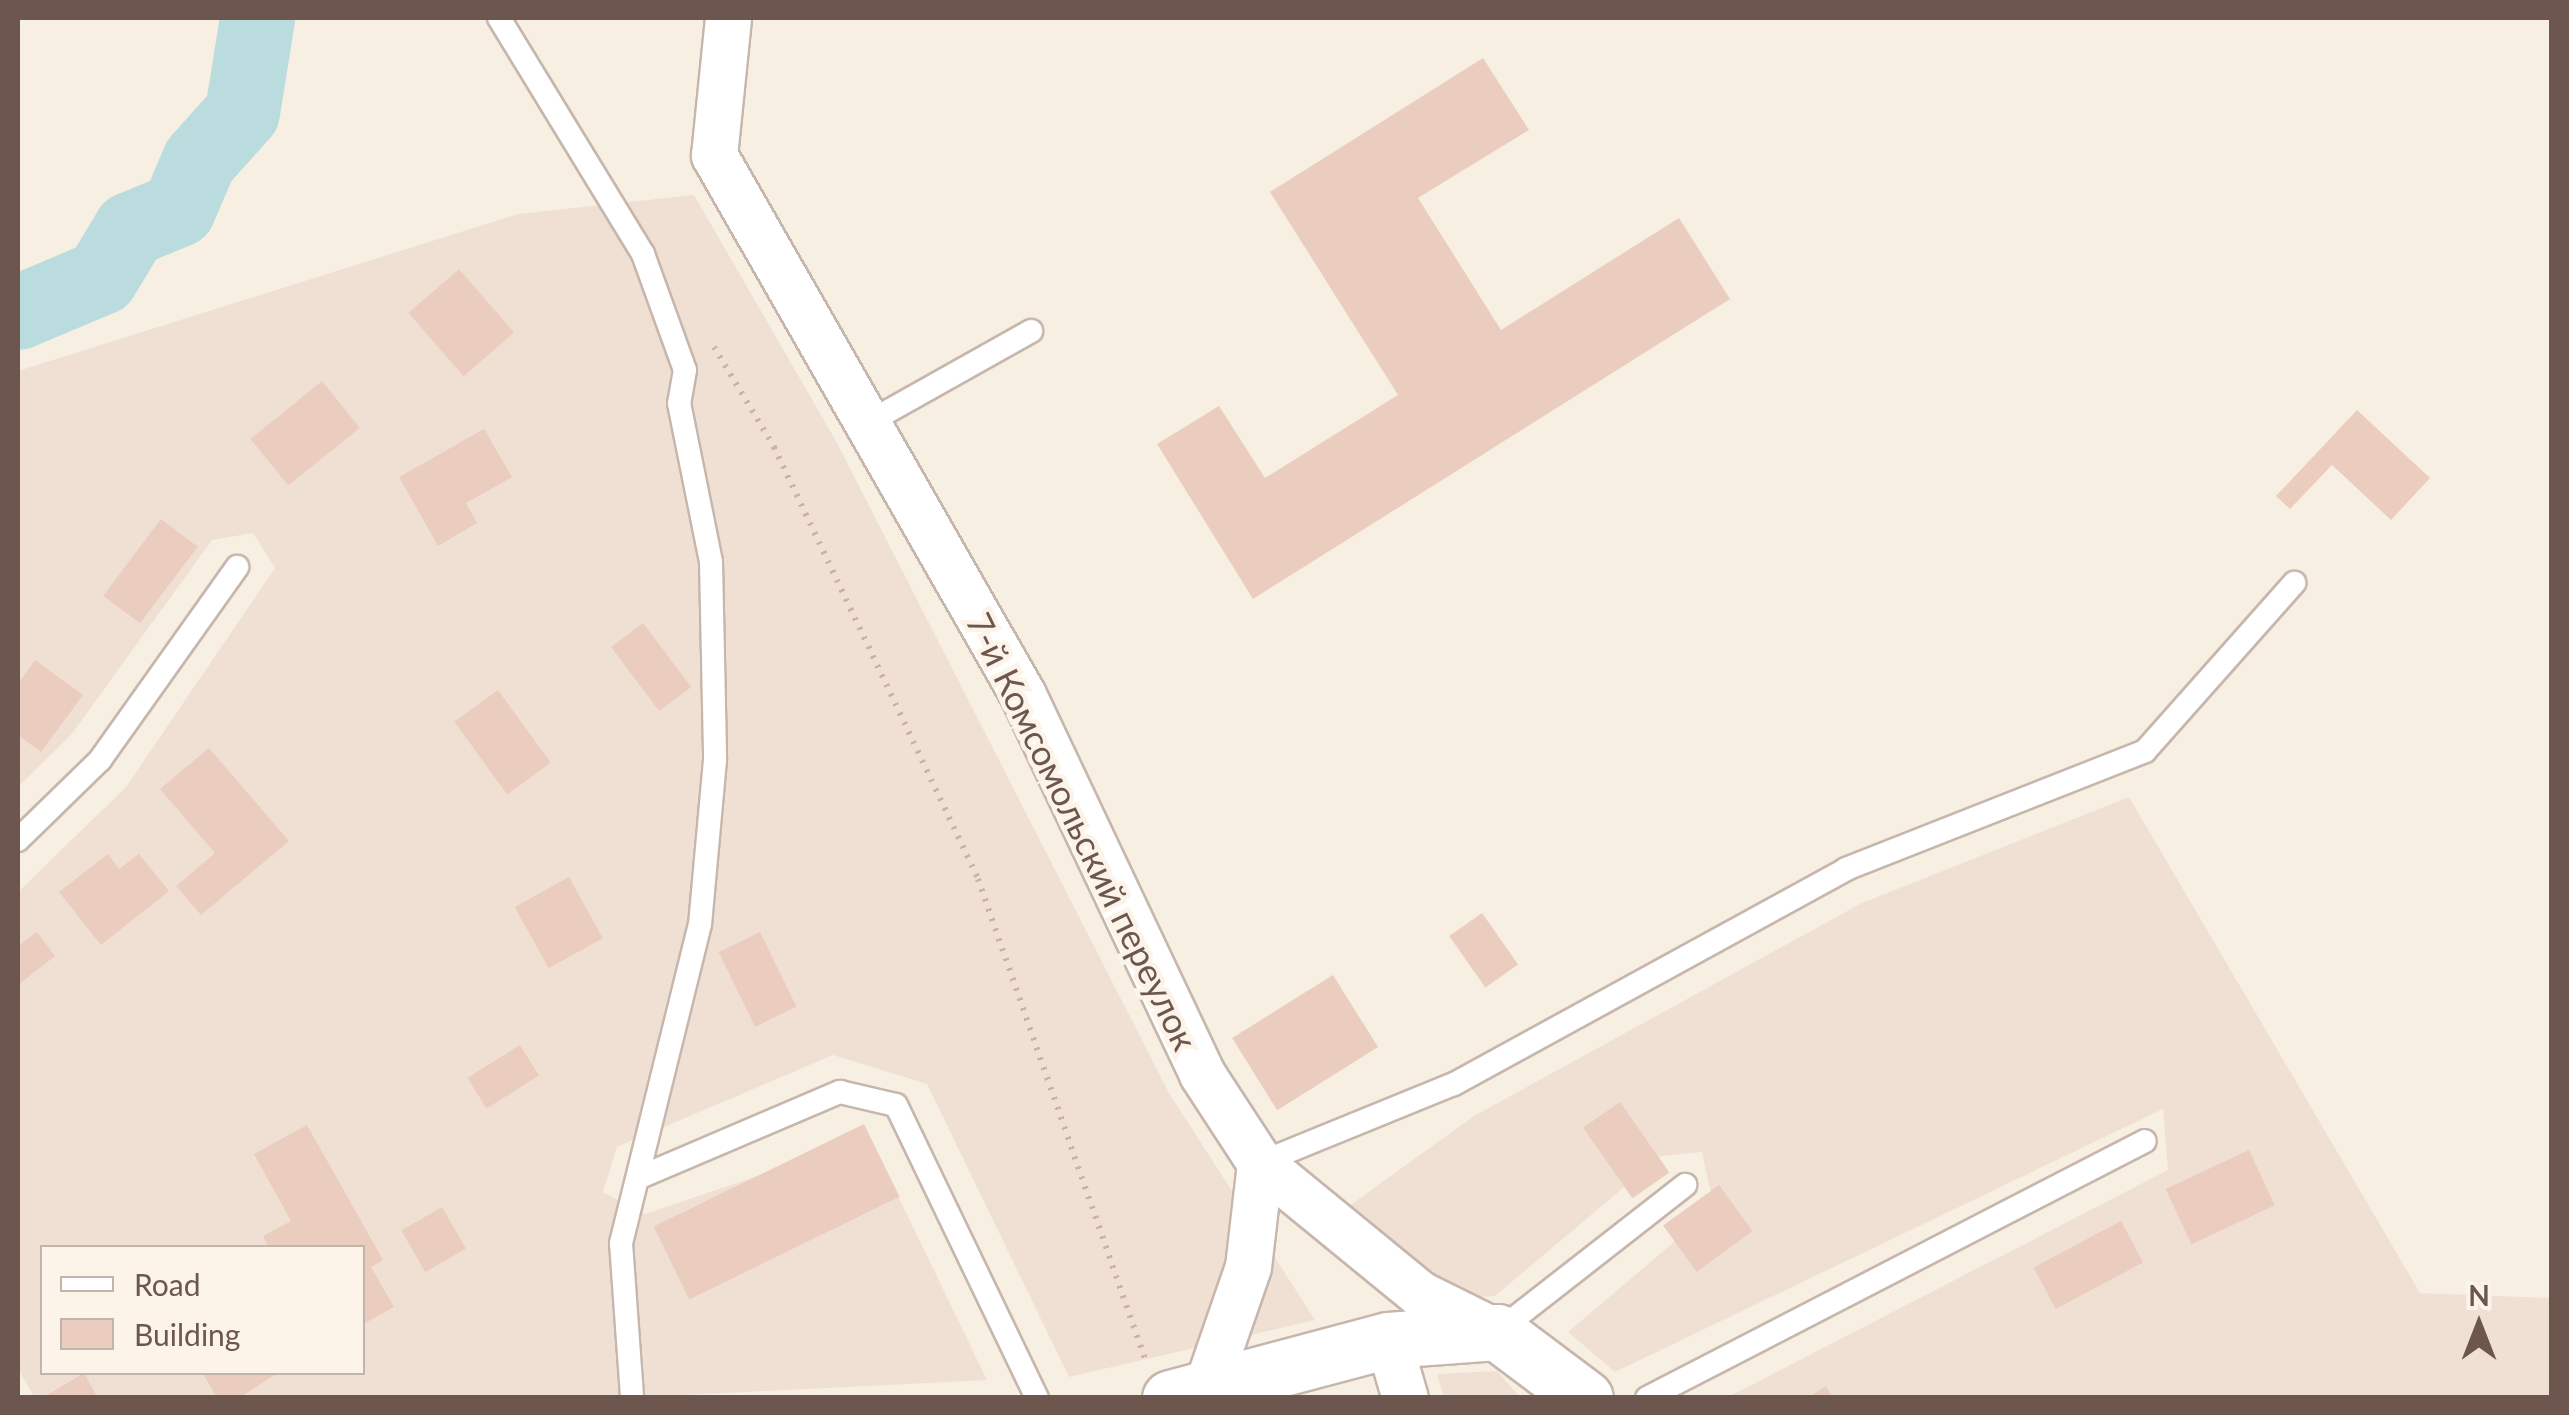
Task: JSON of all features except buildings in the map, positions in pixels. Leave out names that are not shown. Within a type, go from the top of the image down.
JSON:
[{"type":"street","name":"7-й Комсомольский переулок","points":[[728,18],[714,155],[1023,695],[1202,1074],[1260,1163],[1420,1294],[1497,1332]]},
{"type":"street","points":[[1176,1389],[1248,1267],[1260,1163]]},
{"type":"street","points":[[1176,1389],[1388,1340],[1497,1332],[1585,1398]]},
{"type":"street","points":[[1388,1340],[1405,1398]]},
{"type":"lane","points":[[499,18],[643,254],[685,370],[679,404],[711,562],[715,760],[700,924],[621,1242],[632,1398]]},
{"type":"lane","points":[[868,422],[1031,330]]},
{"type":"lane","points":[[18,840],[100,760],[237,567]]},
{"type":"lane","points":[[1260,1163],[1454,1084],[1846,869],[2145,750],[2294,583]]},
{"type":"lane","points":[[638,1178],[840,1092],[896,1106],[1037,1398]]},
{"type":"lane","points":[[1647,1398],[2145,1141]]},
{"type":"lane","points":[[1497,1332],[1685,1185]]},
{"type":"path","points":[[705,331],[774,447],[978,879],[1176,1389]]},
{"type":"shaded area","points":[[694,195],[836,441],[1169,1093],[1315,1320],[1069,1377],[927,1084],[833,1055],[617,1147],[603,1192],[645,1214],[870,1138],[987,1380],[626,1398],[35,1398],[18,1369],[18,892],[126,787],[275,568],[253,533],[212,540],[71,735],[18,787],[18,371],[518,214]]},
{"type":"shaded area","points":[[2129,797],[2420,1293],[2551,1298],[2551,1397],[1728,1397],[2168,1170],[2163,1109],[1615,1372],[1568,1332],[1714,1208],[1702,1152],[1661,1156],[1495,1296],[1398,1302],[1338,1214],[1474,1116],[1862,903]]},
{"type":"shaded area","points":[[1497,1371],[1520,1397],[1444,1397],[1437,1374]]},
{"type":"waterway","points":[[18,312],[101,277],[130,229],[178,209],[199,160],[242,112],[257,18]]}]
